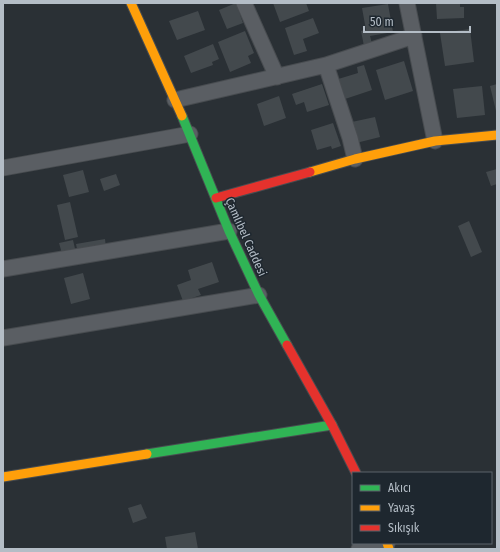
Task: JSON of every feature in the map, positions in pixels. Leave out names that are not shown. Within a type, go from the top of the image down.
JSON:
[{"type":"street","name":"Çamlıbel Caddesi","points":[[131,3],[190,134],[229,231],[259,295],[332,425],[356,472]]},
{"type":"street","points":[[244,3],[277,77]]},
{"type":"street","points":[[408,3],[435,141]]},
{"type":"street","points":[[175,100],[326,65],[414,36]]},
{"type":"street","points":[[326,65],[350,138],[355,159]]},
{"type":"street","points":[[3,168],[190,134]]},
{"type":"street","points":[[216,198],[355,159],[435,141],[497,135]]},
{"type":"street","points":[[3,269],[229,231]]},
{"type":"street","points":[[3,338],[259,295]]},
{"type":"street","points":[[3,477],[332,425]]},
{"type":"street","points":[[360,549],[388,546]]},
{"type":"building","points":[[236,3],[243,23],[227,29],[219,10]]},
{"type":"building","points":[[273,3],[306,3],[309,11],[280,22]]},
{"type":"building","points":[[436,3],[460,3],[460,7],[464,7],[464,18],[437,19]]},
{"type":"building","points":[[388,4],[393,32],[370,36],[372,44],[364,46],[361,31],[366,30],[362,8]]},
{"type":"building","points":[[198,11],[205,30],[177,40],[169,21]]},
{"type":"building","points":[[313,18],[319,33],[303,39],[307,51],[294,55],[285,28]]},
{"type":"building","points":[[470,29],[474,62],[445,66],[440,33]]},
{"type":"building","points":[[245,31],[254,53],[248,56],[251,63],[230,72],[218,42]]},
{"type":"building","points":[[213,44],[219,59],[212,62],[213,65],[191,73],[184,56]]},
{"type":"building","points":[[404,61],[413,91],[385,100],[376,70]]},
{"type":"building","points":[[364,65],[372,90],[342,100],[335,80],[358,73],[357,67]]},
{"type":"building","points":[[322,84],[329,105],[307,112],[304,102],[296,105],[292,94]]},
{"type":"building","points":[[497,84],[497,111],[496,111],[490,86]]},
{"type":"building","points":[[482,86],[485,115],[457,118],[453,89]]},
{"type":"building","points":[[279,96],[286,118],[264,126],[257,104]]},
{"type":"building","points":[[375,117],[380,137],[352,144],[347,123]]},
{"type":"building","points":[[333,123],[341,146],[332,149],[331,146],[317,150],[311,130]]},
{"type":"building","points":[[497,169],[497,184],[491,186],[486,172]]},
{"type":"building","points":[[83,170],[89,192],[69,197],[63,175]]},
{"type":"building","points":[[116,174],[120,185],[104,191],[100,179]]},
{"type":"building","points":[[70,202],[78,237],[65,240],[57,205]]},
{"type":"building","points":[[469,221],[482,252],[471,257],[458,226]]},
{"type":"building","points":[[105,239],[106,248],[78,254],[76,244]]},
{"type":"building","points":[[73,240],[76,253],[63,257],[59,243]]},
{"type":"building","points":[[212,262],[219,282],[198,289],[201,295],[183,301],[177,285],[191,280],[188,270]]},
{"type":"building","points":[[83,273],[90,299],[71,304],[64,278]]},
{"type":"building","points":[[141,504],[147,518],[133,523],[128,508]]},
{"type":"building","points":[[195,532],[198,549],[167,549],[165,537]]},
{"type":"traffic: fast","points":[[182,116],[229,231],[259,295],[287,345]]},
{"type":"traffic: fast","points":[[147,454],[332,425]]},
{"type":"traffic: slow","points":[[131,3],[182,116]]},
{"type":"traffic: slow","points":[[310,172],[355,159],[435,141],[497,135]]},
{"type":"traffic: slow","points":[[3,477],[147,454]]},
{"type":"traffic: slow","points":[[387,544],[389,549]]},
{"type":"traffic: jam","points":[[216,198],[310,172]]},
{"type":"traffic: jam","points":[[287,345],[332,425],[356,472]]}]
